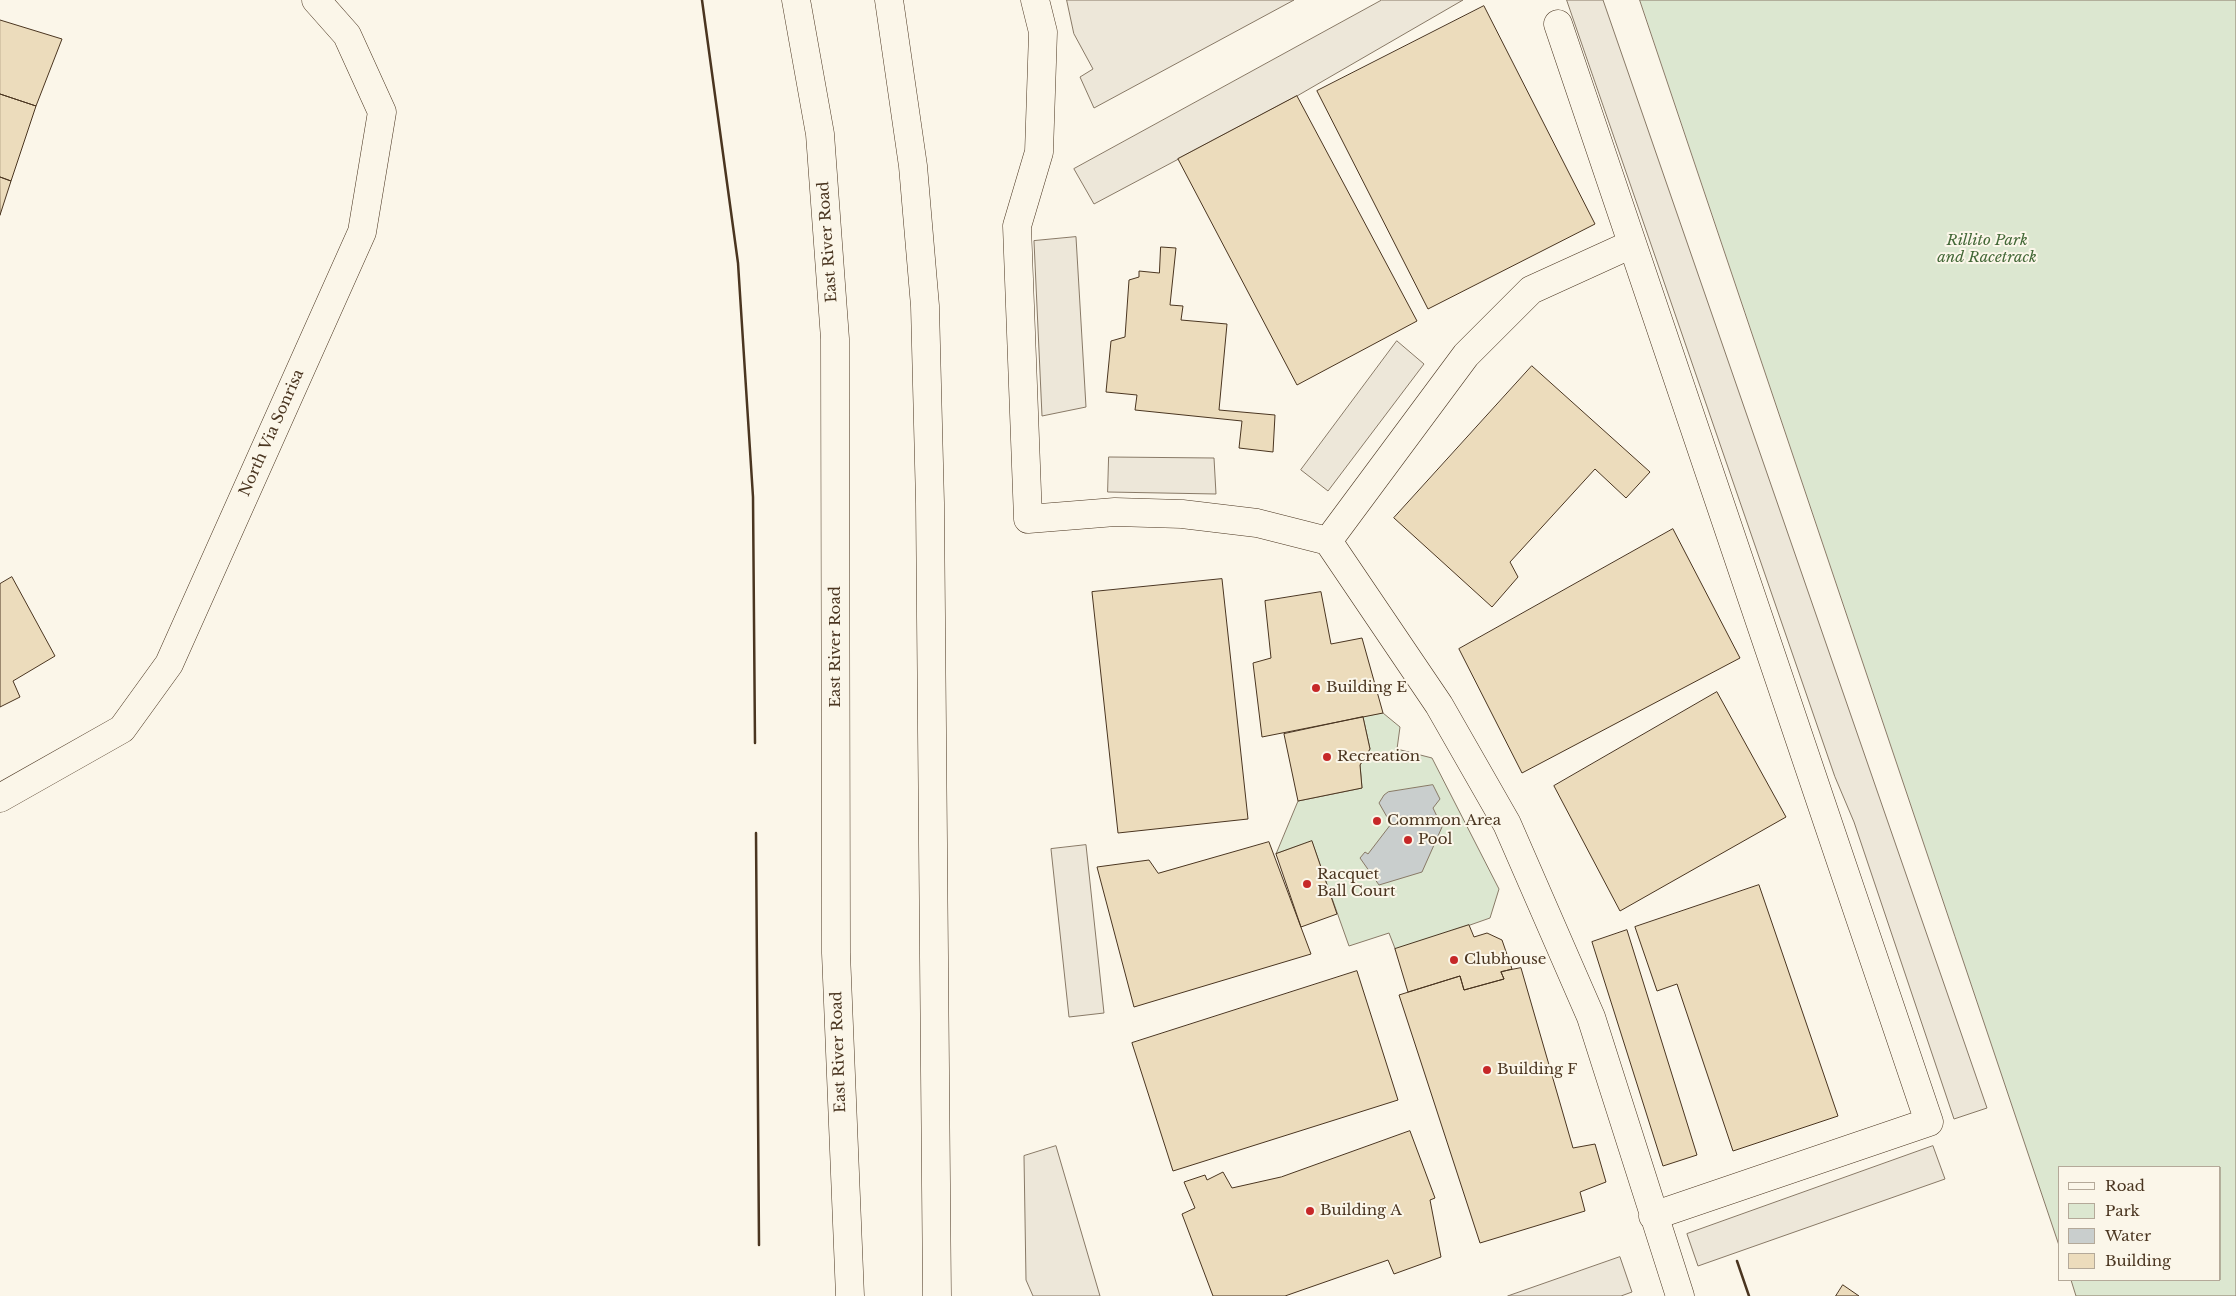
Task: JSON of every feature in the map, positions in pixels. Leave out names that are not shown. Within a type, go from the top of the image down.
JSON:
[{"type":"street","name":"North Via Sonrisa","points":[[0,798],[12,793],[122,729],[169,664],[362,232],[382,112],[347,35],[316,0]]},
{"type":"street","name":"East River Road","points":[[796,0],[820,134],[835,339],[836,953],[850,1296]]},
{"type":"street","points":[[889,0],[913,166],[925,306],[930,512],[937,1296]]},
{"type":"street","points":[[1035,0],[1043,32],[1040,152],[1017,226],[1028,519],[1115,512],[1182,514],[1257,523],[1328,541],[1439,705],[1507,824],[1590,1017],[1680,1296]]},
{"type":"street","points":[[1558,24],[1929,1122],[1653,1216]]},
{"type":"street","points":[[1328,541],[1466,355],[1531,290],[1632,244]]},
{"type":"green space","name":"Rillito Park and Racetrack","points":[[1640,0],[2236,0],[2236,1296],[2076,1296],[2071,1281],[2221,1281],[2221,1166],[2058,1166],[2058,1242]]},
{"type":"green space","name":"Common Area","points":[[1383,713],[1400,727],[1397,749],[1432,758],[1499,889],[1490,918],[1396,951],[1389,933],[1349,946],[1312,842],[1276,854],[1298,801],[1362,788],[1360,765],[1370,749],[1363,717]]},
{"type":"shaded area","points":[[1067,0],[1294,0],[1094,108],[1080,77],[1093,69],[1074,34]]},
{"type":"shaded area","points":[[1382,0],[1463,0],[1297,96],[1094,204],[1074,169]]},
{"type":"shaded area","points":[[1567,0],[1603,0],[1987,1108],[1954,1119],[1854,822],[1835,777]]},
{"type":"shaded area","points":[[1076,237],[1086,407],[1042,416],[1034,241]]},
{"type":"shaded area","points":[[1397,341],[1424,364],[1328,491],[1301,470]]},
{"type":"shaded area","points":[[1109,457],[1214,458],[1216,494],[1108,492]]},
{"type":"shaded area","points":[[1086,845],[1104,1013],[1069,1017],[1051,849]]},
{"type":"shaded area","points":[[1056,1146],[1100,1296],[1033,1296],[1026,1280],[1024,1156]]},
{"type":"shaded area","points":[[1933,1146],[1945,1179],[1698,1266],[1687,1234]]},
{"type":"shaded area","points":[[1620,1257],[1632,1292],[1621,1296],[1508,1296]]},
{"type":"water","name":"Pool","points":[[1433,785],[1440,799],[1433,808],[1442,827],[1422,872],[1379,885],[1360,858],[1365,852],[1368,854],[1391,824],[1379,803],[1388,792]]},
{"type":"building","points":[[1484,6],[1595,224],[1428,309],[1317,91]]},
{"type":"building","points":[[0,20],[62,39],[36,106],[0,94]]},
{"type":"building","points":[[0,94],[36,106],[11,181],[0,177]]},
{"type":"building","points":[[1297,96],[1417,321],[1297,385],[1178,159]]},
{"type":"building","points":[[0,177],[11,181],[0,215]]},
{"type":"building","points":[[1161,247],[1176,248],[1170,305],[1183,306],[1181,320],[1227,324],[1219,410],[1275,415],[1273,452],[1239,448],[1242,421],[1135,410],[1137,395],[1106,392],[1111,341],[1125,337],[1129,280],[1139,277],[1139,271],[1159,273]]},
{"type":"building","points":[[1532,366],[1650,472],[1626,498],[1595,469],[1510,562],[1518,577],[1492,607],[1394,518]]},
{"type":"building","points":[[1673,529],[1740,658],[1522,773],[1459,649]]},
{"type":"building","points":[[12,577],[55,656],[13,681],[20,697],[0,707],[0,584]]},
{"type":"building","points":[[1222,579],[1248,819],[1118,833],[1092,592]]},
{"type":"building","name":"Building E","points":[[1321,592],[1331,644],[1362,638],[1383,713],[1262,737],[1253,663],[1271,658],[1265,601]]},
{"type":"building","points":[[1717,692],[1786,817],[1620,911],[1554,786]]},
{"type":"building","name":"Recreation","points":[[1363,717],[1370,749],[1360,765],[1362,788],[1298,801],[1284,734]]},
{"type":"building","name":"Racquet Ball Court","points":[[1312,841],[1337,914],[1301,927],[1276,854]]},
{"type":"building","points":[[1269,842],[1311,954],[1134,1007],[1097,867],[1149,860],[1158,873]]},
{"type":"building","points":[[1759,885],[1838,1116],[1733,1151],[1677,984],[1657,991],[1635,927]]},
{"type":"building","name":"Clubhouse","points":[[1469,925],[1474,937],[1487,933],[1502,940],[1512,969],[1501,972],[1504,979],[1464,990],[1460,976],[1408,992],[1395,949]]},
{"type":"building","points":[[1627,930],[1697,1155],[1663,1166],[1592,942]]},
{"type":"building","name":"Building F","points":[[1521,968],[1573,1148],[1595,1144],[1606,1182],[1580,1192],[1585,1211],[1480,1243],[1399,995],[1460,976],[1464,990],[1504,979],[1501,972]]},
{"type":"building","points":[[1357,971],[1398,1100],[1173,1171],[1132,1043]]},
{"type":"building","name":"Building A","points":[[1410,1131],[1435,1198],[1430,1200],[1441,1257],[1394,1274],[1388,1260],[1285,1296],[1213,1296],[1182,1214],[1195,1208],[1184,1182],[1205,1175],[1207,1180],[1223,1172],[1232,1188],[1281,1177]]},
{"type":"building","points":[[1843,1285],[1859,1296],[1836,1296]]},
{"type":"wall","points":[[702,0],[738,263],[753,497],[755,743]]},
{"type":"wall","points":[[756,833],[759,1245]]},
{"type":"wall","points":[[1737,1261],[1749,1296]]},
{"type":"place","name":"Building E","points":[[1316,688]]},
{"type":"place","name":"Recreation","points":[[1327,757]]},
{"type":"place","name":"Common Area","points":[[1377,821]]},
{"type":"place","name":"Pool","points":[[1408,840]]},
{"type":"place","name":"Racquet Ball Court","points":[[1307,884]]},
{"type":"place","name":"Clubhouse","points":[[1454,960]]},
{"type":"place","name":"Building F","points":[[1487,1070]]},
{"type":"place","name":"Building A","points":[[1310,1211]]}]
